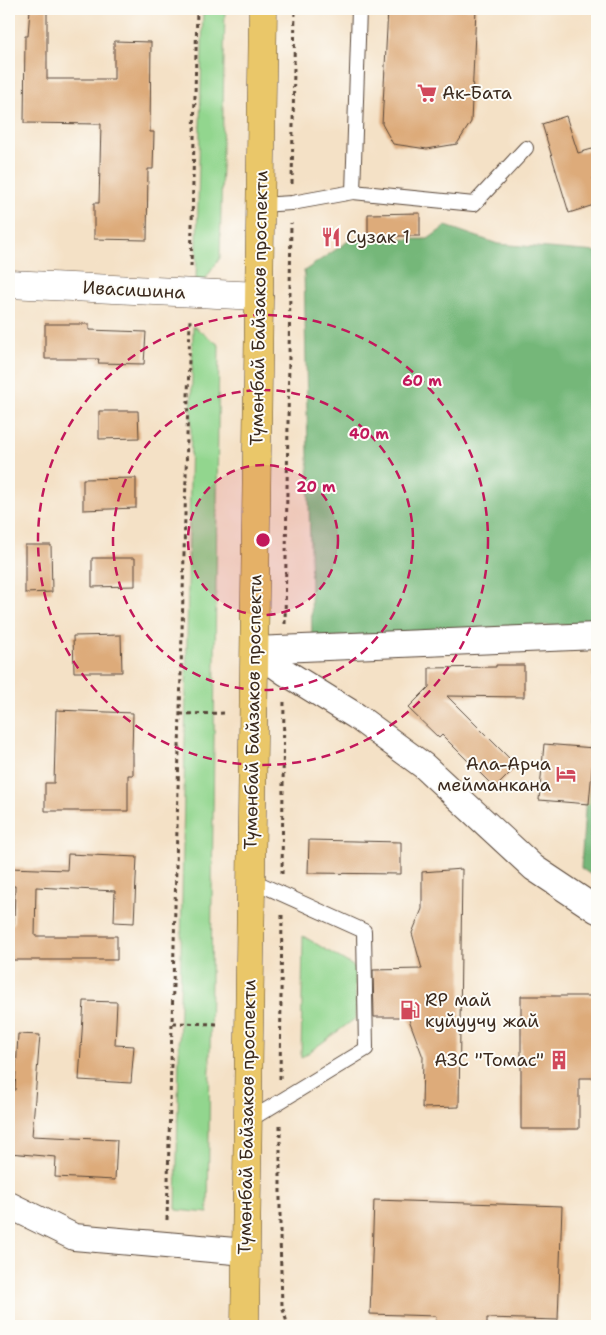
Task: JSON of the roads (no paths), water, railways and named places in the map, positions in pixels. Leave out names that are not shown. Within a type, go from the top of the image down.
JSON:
[{"type":"highway","name":"Түмөнбай Байзаков проспекти","points":[[245,1326],[263,9]]},
{"type":"street","name":"Ивасишина","points":[[9,284],[259,296]]},
{"type":"street","points":[[254,650],[597,636]]},
{"type":"street","points":[[254,650],[285,672],[356,716],[424,766],[534,868],[597,910]]},
{"type":"street","points":[[9,1205],[74,1237],[246,1252]]},
{"type":"lane","points":[[353,192],[359,9]]},
{"type":"lane","points":[[260,205],[292,203],[353,192],[474,204],[526,148]]},
{"type":"lane","points":[[248,1121],[366,1049],[364,931],[251,880]]},
{"type":"place","name":"Ак-Бата","points":[[427,93]]},
{"type":"place","name":"Сузак 1","points":[[331,237]]},
{"type":"place","name":"Ала-Арча мейманкана","points":[[566,774]]},
{"type":"place","name":"RP май куйуучу жай","points":[[410,1010]]},
{"type":"place","name":"АЗС \"Томас\"","points":[[559,1060]]}]
